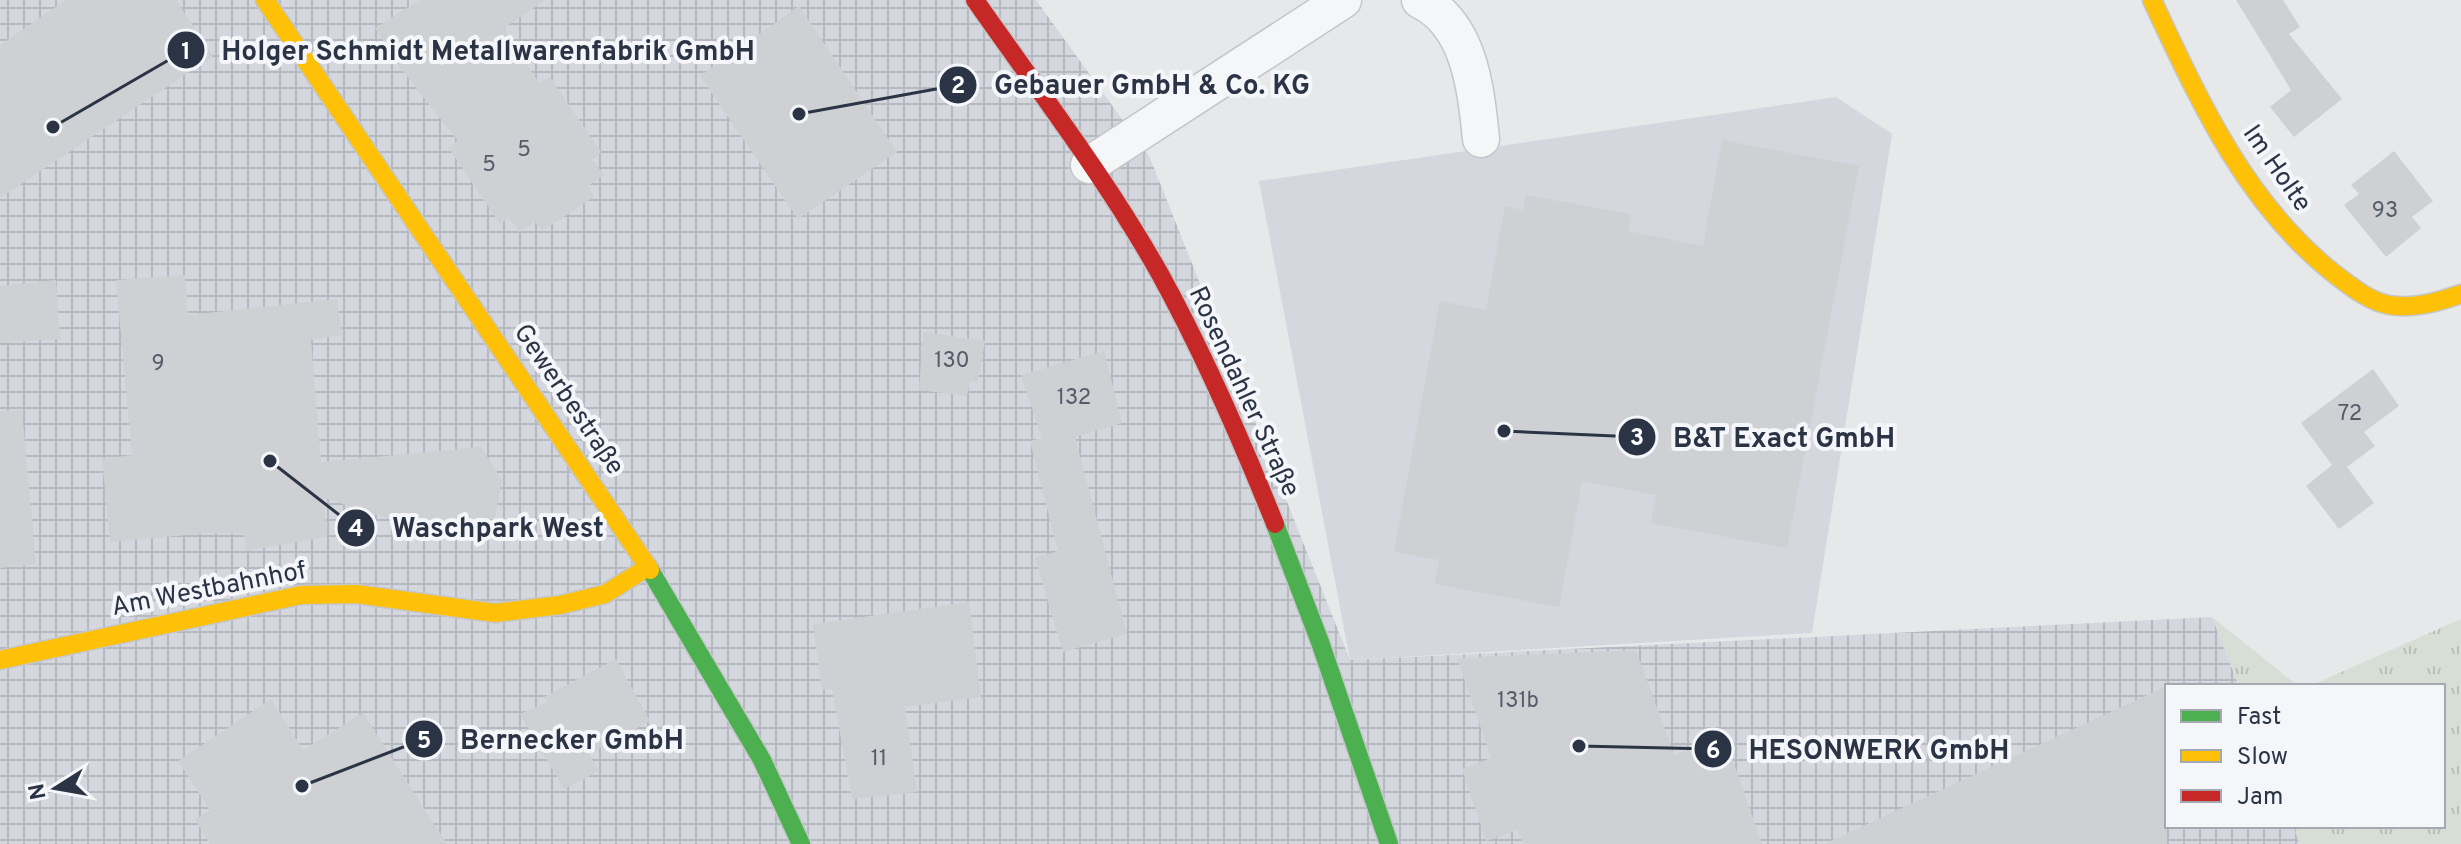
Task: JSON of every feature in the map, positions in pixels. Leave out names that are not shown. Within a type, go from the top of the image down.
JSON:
[{"type":"street","name":"Gewerbestraße","points":[[265,0],[648,567],[762,760],[801,844]]},
{"type":"street","name":"Rosendahler Straße","points":[[975,0],[1089,165],[1180,312],[1259,482],[1331,663],[1389,844]]},
{"type":"street","points":[[1089,165],[1343,0]]},
{"type":"street","points":[[1420,0],[1435,7],[1472,67],[1481,139]]},
{"type":"street","name":"Im Holte","points":[[2152,0],[2195,91],[2231,154],[2269,213],[2312,259],[2351,286],[2388,305],[2425,306],[2461,294]]},
{"type":"street","name":"Am Westbahnhof","points":[[4,662],[301,595],[356,594],[495,613],[560,605],[605,594],[648,567]]},
{"type":"shaded area","points":[[0,0],[1036,0],[1150,158],[1350,660],[2212,617],[2238,684],[2165,684],[2165,828],[2294,828],[2300,844],[0,844]]},
{"type":"shaded area","points":[[1836,97],[1892,134],[1812,633],[1350,660],[1259,181]]},
{"type":"green space","points":[[2212,617],[2296,684],[2238,684]]},
{"type":"green space","points":[[2461,619],[2461,844],[2300,844],[2294,828],[2445,828],[2445,684],[2315,684]]},
{"type":"building","points":[[66,0],[176,0],[213,56],[0,198],[0,45]]},
{"type":"building","points":[[420,0],[545,0],[504,28],[539,83],[550,77],[601,152],[592,160],[604,175],[588,186],[594,197],[542,231],[535,222],[519,232],[509,218],[500,224],[448,147],[458,141],[402,70],[375,28]]},
{"type":"building","points":[[2236,0],[2283,0],[2300,27],[2289,34],[2342,99],[2294,137],[2270,107],[2291,90]]},
{"type":"building","points":[[799,6],[897,152],[798,219],[700,76]]},
{"type":"building","points":[[1722,140],[1859,166],[1787,548],[1651,523],[1656,495],[1582,481],[1559,607],[1435,584],[1439,560],[1394,552],[1440,301],[1486,310],[1505,206],[1523,210],[1526,195],[1631,214],[1628,231],[1703,246]]},
{"type":"building","points":[[2394,151],[2433,201],[2412,217],[2421,228],[2386,257],[2344,205],[2359,194],[2351,185]]},
{"type":"building","points":[[185,275],[188,315],[337,299],[342,335],[311,340],[321,462],[481,447],[502,480],[495,518],[401,530],[400,522],[324,498],[327,537],[246,551],[244,534],[209,533],[110,542],[102,459],[132,455],[116,280]]},
{"type":"building","points":[[56,280],[60,339],[0,343],[0,286]]},
{"type":"building","points":[[923,332],[985,341],[978,382],[970,381],[967,396],[919,390]]},
{"type":"building","points":[[1104,351],[1122,423],[1075,437],[1127,634],[1063,652],[1035,558],[1058,551],[1030,441],[1042,438],[1021,375]]},
{"type":"building","points":[[2373,369],[2399,406],[2364,432],[2375,446],[2347,467],[2374,503],[2339,529],[2306,486],[2332,465],[2301,423]]},
{"type":"building","points":[[22,410],[36,564],[0,568],[0,411]]},
{"type":"building","points":[[969,602],[981,697],[905,707],[917,792],[852,799],[832,689],[822,690],[813,624]]},
{"type":"building","points":[[1636,650],[1674,755],[1725,738],[1762,844],[1523,844],[1518,830],[1486,841],[1462,769],[1491,758],[1457,658]]},
{"type":"building","points":[[616,659],[650,721],[589,754],[599,771],[564,789],[520,714],[547,702],[544,697]]},
{"type":"building","points":[[2165,687],[2167,844],[1824,844]]},
{"type":"building","points":[[271,699],[303,750],[363,713],[447,844],[210,844],[195,820],[210,810],[178,761]]},
{"type":"traffic: fast","points":[[1275,524],[1320,642],[1389,844]]},
{"type":"traffic: fast","points":[[650,570],[762,760],[801,844]]},
{"type":"traffic: slow","points":[[265,0],[650,570]]},
{"type":"traffic: slow","points":[[2152,0],[2227,147],[2273,214],[2301,244],[2345,282],[2381,303],[2417,305],[2461,294]]},
{"type":"traffic: slow","points":[[0,660],[301,595],[356,594],[495,613],[560,605],[605,594],[648,567]]},
{"type":"traffic: jam","points":[[975,0],[1094,169],[1160,274],[1221,397],[1275,524]]},
{"type":"place","name":"Gebauer GmbH & Co. KG","points":[[799,114]]},
{"type":"place","name":"Holger Schmidt Metallwarenfabrik GmbH","points":[[53,127]]},
{"type":"place","name":"B&T Exact GmbH","points":[[1504,431]]},
{"type":"place","name":"Waschpark West","points":[[270,461]]},
{"type":"place","name":"HESONWERK GmbH","points":[[1579,746]]},
{"type":"place","name":"Bernecker GmbH","points":[[302,786]]}]
